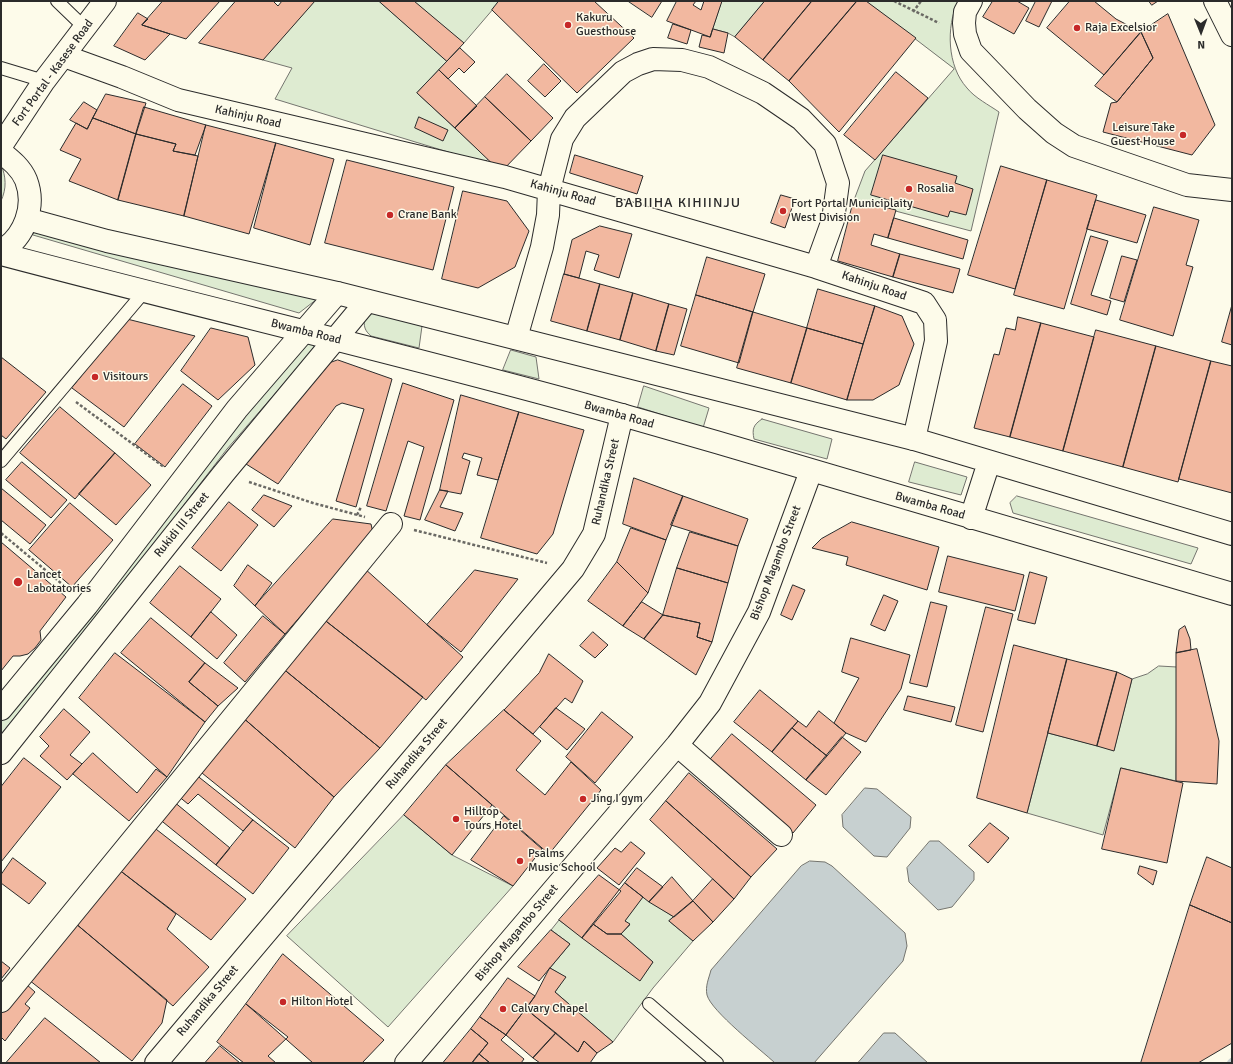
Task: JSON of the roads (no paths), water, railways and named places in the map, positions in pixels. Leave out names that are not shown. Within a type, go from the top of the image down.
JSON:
[{"type":"main road","name":"Fort Portal - Kasese Road","points":[[1,146],[44,81],[105,1]]},
{"type":"main road","points":[[971,1],[965,12],[965,34],[971,51],[1027,109],[1054,133],[1074,146],[1187,185],[1232,190]]},
{"type":"main road","points":[[1215,1],[1232,35]]},
{"type":"main road","name":"Kahinju Road","points":[[64,56],[122,77],[178,100],[497,175],[816,267],[924,304],[936,320],[936,341],[914,439]]},
{"type":"main road","points":[[516,338],[542,247],[548,215],[549,190],[562,140],[575,118],[623,72],[638,64],[653,59],[682,60],[708,67],[763,94],[801,119],[826,144],[838,183],[833,220],[816,267]]},
{"type":"main road","points":[[1,152],[14,162],[26,180],[30,199],[27,219],[16,239],[1,251]]},
{"type":"main road","points":[[27,219],[107,241],[337,293],[914,439],[1232,534]]},
{"type":"main road","name":"Bwamba Road","points":[[1,254],[144,292],[334,338],[622,415],[1232,594]]},
{"type":"main road","points":[[1,709],[87,604],[237,410],[306,332],[337,293]]},
{"type":"main road","name":"Rukidi III Street","points":[[1,752],[334,338],[367,301]]},
{"type":"main road","name":"Ruhandika Street","points":[[156,1063],[573,569],[594,534],[622,415]]},
{"type":"main road","points":[[971,518],[989,462]]},
{"type":"main road","name":"Bishop Magambo Street","points":[[406,1063],[677,746],[710,703],[759,612],[811,470]]},
{"type":"main road","points":[[1,1001],[391,524]]},
{"type":"main road","points":[[677,746],[781,835]]},
{"type":"lane","points":[[57,1],[85,28]]},
{"type":"lane","points":[[1,68],[44,81]]},
{"type":"lane","points":[[1,461],[144,292]]},
{"type":"lane","points":[[649,1004],[717,1063]]},
{"type":"place","name":"Kakuru Guesthouse","points":[[568,25]]},
{"type":"place","name":"Raja Excelsior","points":[[1077,28]]},
{"type":"place","name":"Leisure Take Guest House","points":[[1183,135]]},
{"type":"place","name":"Rosalia","points":[[909,189]]},
{"type":"place","name":"Fort Portal Municiplaity West Division","points":[[783,211]]},
{"type":"place","name":"Crane Bank","points":[[390,215]]},
{"type":"place","name":"Visitours","points":[[95,377]]},
{"type":"place","name":"Lancet Labotatories","points":[[18,582]]},
{"type":"place","name":"Jing I gym","points":[[583,799]]},
{"type":"place","name":"Hilltop Tours Hotel","points":[[456,819]]},
{"type":"place","name":"Psalms Music School","points":[[520,861]]},
{"type":"place","name":"Hilton Hotel","points":[[283,1002]]},
{"type":"place","name":"Calvary Chapel","points":[[503,1009]]},
{"type":"district","name":"BABIIHA KIHIINJU","points":[[678,203]]}]
